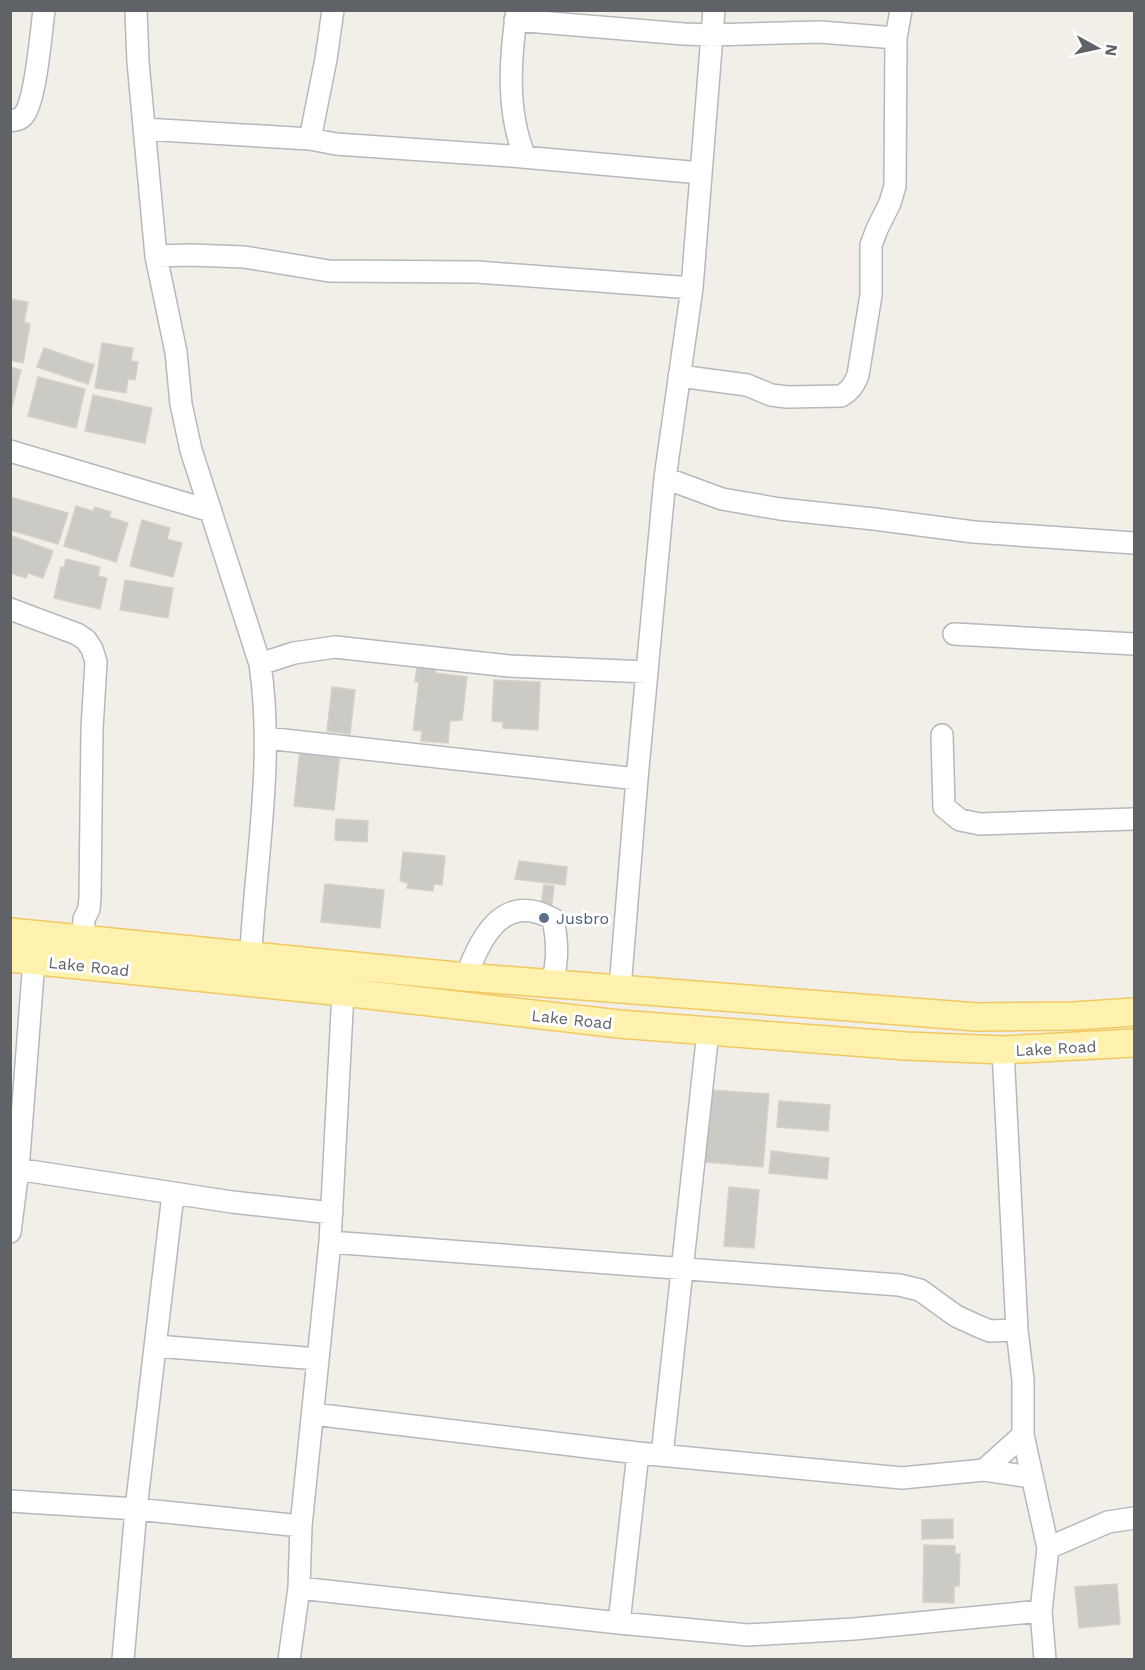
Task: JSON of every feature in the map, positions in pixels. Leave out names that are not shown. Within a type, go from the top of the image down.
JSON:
[{"type":"main road","name":"Lake Road","points":[[10,932],[466,977],[977,1017],[1074,1016],[1134,1012]]},
{"type":"main road","name":"Lake Road","points":[[22,959],[343,992],[575,1020],[906,1046],[1002,1050],[1134,1043]]},
{"type":"street","points":[[10,121],[20,119],[25,115],[32,96],[44,10]]},
{"type":"street","points":[[136,10],[138,62],[156,256],[176,352],[181,404],[191,450],[260,664],[264,694],[266,738],[263,812],[249,983]]},
{"type":"street","points":[[310,139],[333,10]]},
{"type":"street","points":[[620,988],[665,478],[692,288],[714,10]]},
{"type":"street","points":[[680,376],[747,385],[771,395],[787,397],[841,396],[849,392],[854,385],[858,375],[871,295],[871,245],[895,186],[896,38],[901,10]]},
{"type":"street","points":[[525,158],[518,143],[513,119],[511,73],[516,15],[622,30],[711,35],[820,32],[896,38]]},
{"type":"street","points":[[144,129],[310,139],[336,144],[701,173]]},
{"type":"street","points":[[156,256],[235,257],[328,271],[477,272],[692,288]]},
{"type":"street","points":[[10,451],[211,511]]},
{"type":"street","points":[[665,478],[722,499],[780,509],[974,532],[1134,543]]},
{"type":"street","points":[[10,609],[77,634],[87,640],[96,662],[92,729],[90,898],[89,909],[84,919],[83,939]]},
{"type":"street","points":[[954,634],[1134,644]]},
{"type":"street","points":[[260,664],[294,653],[335,647],[509,666],[647,672]]},
{"type":"street","points":[[942,735],[944,807],[960,820],[980,824],[1134,819]]},
{"type":"street","points":[[266,738],[637,779]]},
{"type":"street","points":[[466,977],[480,942],[491,928],[503,917],[513,912],[531,912],[543,913],[553,919],[557,939],[557,963],[552,984]]},
{"type":"street","points":[[10,1232],[22,959]]},
{"type":"street","points":[[289,1659],[299,1588],[301,1526],[330,1242],[343,992]]},
{"type":"street","points":[[662,1455],[708,1031]]},
{"type":"street","points":[[1002,1050],[1017,1330],[1023,1380],[1023,1435],[1048,1548],[1041,1611],[1045,1659]]},
{"type":"street","points":[[14,1169],[173,1194],[332,1213]]},
{"type":"street","points":[[123,1659],[136,1509],[173,1194]]},
{"type":"street","points":[[330,1242],[899,1285],[920,1290],[956,1316],[980,1327],[990,1330],[1017,1330]]},
{"type":"street","points":[[156,1346],[318,1359]]},
{"type":"street","points":[[313,1414],[639,1453],[902,1478],[984,1470],[1032,1477]]},
{"type":"street","points":[[984,1470],[1023,1435]]},
{"type":"street","points":[[619,1623],[639,1453]]},
{"type":"street","points":[[10,1500],[136,1509],[301,1526]]},
{"type":"street","points":[[1048,1548],[1108,1522],[1134,1518]]},
{"type":"street","points":[[299,1588],[748,1635],[854,1629],[1041,1611]]},
{"type":"building","points":[[10,299],[28,302],[24,322],[30,324],[23,363],[10,360]]},
{"type":"building","points":[[102,343],[133,348],[131,361],[138,362],[135,380],[128,379],[126,393],[95,388]]},
{"type":"building","points":[[44,348],[94,365],[88,384],[37,367]]},
{"type":"building","points":[[10,367],[21,370],[10,415]]},
{"type":"building","points":[[38,377],[85,389],[76,428],[28,416]]},
{"type":"building","points":[[93,395],[152,408],[145,443],[85,431]]},
{"type":"building","points":[[10,497],[68,513],[58,544],[10,530]]},
{"type":"building","points":[[76,506],[93,511],[95,507],[111,512],[109,517],[128,523],[116,562],[64,546]]},
{"type":"building","points":[[142,520],[170,528],[167,539],[182,543],[173,577],[130,566]]},
{"type":"building","points":[[12,536],[53,551],[43,578],[28,573],[26,578],[10,573]]},
{"type":"building","points":[[66,559],[100,567],[98,576],[107,578],[100,609],[54,598],[61,567],[64,568]]},
{"type":"building","points":[[125,580],[173,588],[168,618],[120,610]]},
{"type":"building","points":[[417,667],[436,669],[435,673],[467,677],[462,720],[450,721],[448,743],[421,741],[422,731],[413,730],[419,682],[415,682]]},
{"type":"building","points":[[494,680],[540,682],[538,730],[503,728],[503,722],[492,721]]},
{"type":"building","points":[[332,687],[355,690],[350,734],[327,731]]},
{"type":"building","points":[[300,749],[340,753],[334,810],[294,806]]},
{"type":"building","points":[[336,819],[368,821],[367,842],[335,840]]},
{"type":"building","points":[[403,852],[445,856],[442,885],[434,884],[433,891],[407,888],[408,883],[400,881]]},
{"type":"building","points":[[519,861],[567,867],[565,885],[515,879]]},
{"type":"building","points":[[325,884],[384,890],[380,928],[321,922]]},
{"type":"building","points":[[544,885],[554,886],[551,912],[540,911]]},
{"type":"building","points":[[710,1090],[769,1094],[763,1167],[705,1162]]},
{"type":"building","points":[[779,1101],[830,1105],[828,1131],[777,1127]]},
{"type":"building","points":[[771,1151],[829,1158],[827,1179],[769,1173]]},
{"type":"building","points":[[729,1187],[759,1190],[754,1248],[724,1246]]},
{"type":"building","points":[[953,1519],[953,1538],[922,1539],[922,1520]]},
{"type":"building","points":[[924,1545],[955,1546],[955,1554],[960,1554],[959,1586],[954,1586],[954,1603],[923,1602]]},
{"type":"building","points":[[1117,1584],[1120,1624],[1079,1628],[1075,1587]]},
{"type":"place","name":"Jusbro","points":[[544,918]]}]
